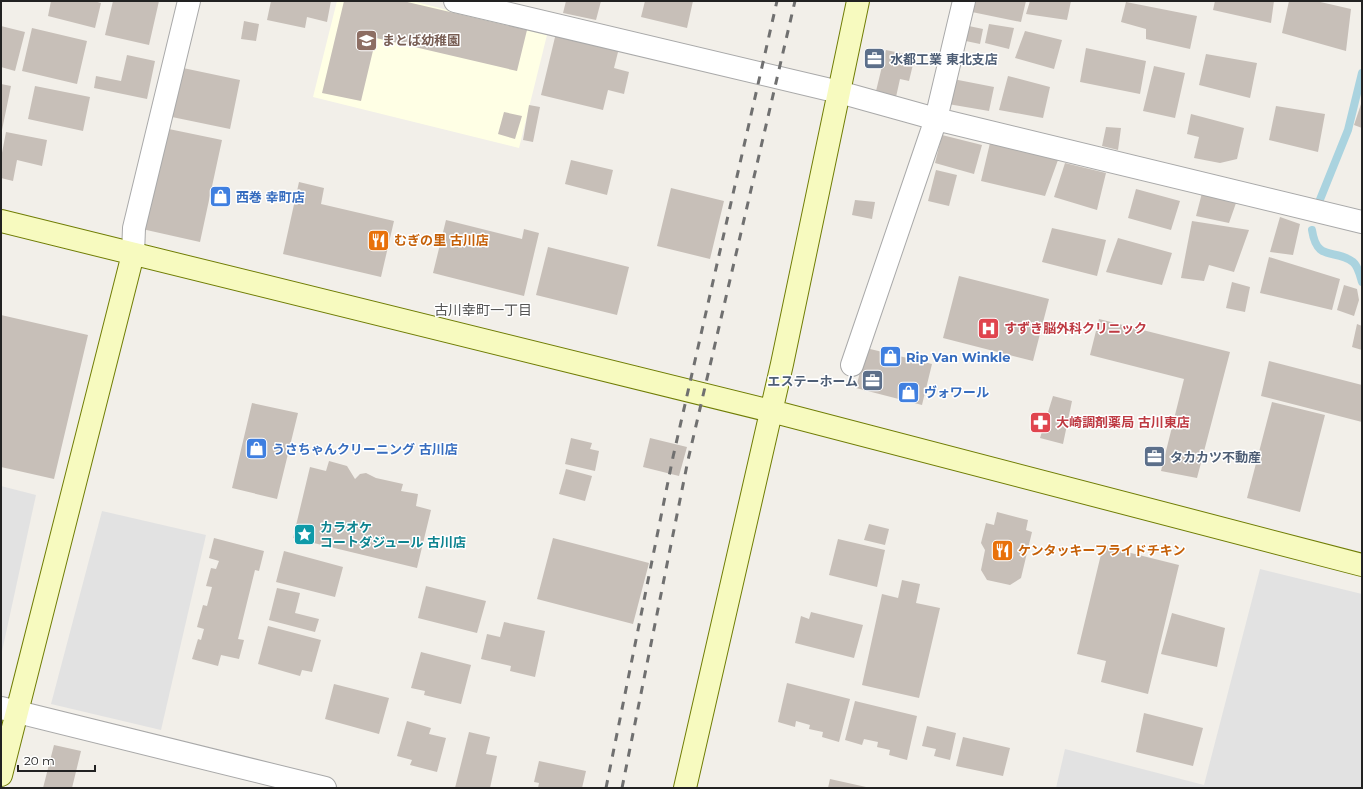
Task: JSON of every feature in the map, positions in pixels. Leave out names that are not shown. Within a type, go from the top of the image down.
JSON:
[{"type":"street","points":[[1,775],[9,710],[133,254],[134,228],[190,1]]},
{"type":"street","points":[[455,1],[839,92],[936,119],[1362,222]]},
{"type":"street","points":[[685,788],[771,411],[858,1]]},
{"type":"street","points":[[852,364],[936,119],[964,1]]},
{"type":"street","points":[[1,221],[771,411],[1362,566]]},
{"type":"street","points":[[9,710],[325,788]]},
{"type":"shaded area","points":[[337,1],[412,1],[547,35],[519,148],[313,97]]},
{"type":"shaded area","points":[[1,486],[36,495],[1,656]]},
{"type":"shaded area","points":[[102,511],[206,535],[161,730],[51,704]]},
{"type":"shaded area","points":[[1260,569],[1362,594],[1362,788],[1056,788],[1065,749],[1204,785]]},
{"type":"building","points":[[51,1],[94,1],[101,3],[95,28],[48,16]]},
{"type":"building","points":[[113,1],[159,1],[149,45],[105,35]]},
{"type":"building","points":[[271,1],[331,1],[327,22],[307,17],[305,28],[267,20]]},
{"type":"building","points":[[344,1],[403,1],[527,30],[517,71],[376,38],[361,101],[322,93]]},
{"type":"building","points":[[566,1],[601,1],[596,20],[563,13]]},
{"type":"building","points":[[645,1],[693,1],[687,28],[641,17]]},
{"type":"building","points":[[969,1],[1026,1],[1021,22],[967,11]]},
{"type":"building","points":[[1030,1],[1071,1],[1067,20],[1026,14]]},
{"type":"building","points":[[1215,1],[1274,1],[1271,23],[1213,10]]},
{"type":"building","points":[[1289,1],[1316,1],[1351,9],[1346,51],[1282,33]]},
{"type":"building","points":[[1126,2],[1197,16],[1190,49],[1146,39],[1146,29],[1121,22]]},
{"type":"building","points":[[244,21],[259,24],[256,41],[241,39]]},
{"type":"building","points":[[989,24],[1014,28],[1009,49],[985,43]]},
{"type":"building","points":[[964,25],[983,29],[980,44],[961,40]]},
{"type":"building","points":[[1,26],[25,32],[15,71],[1,67]]},
{"type":"building","points":[[32,28],[87,41],[77,84],[22,71]]},
{"type":"building","points":[[1025,31],[1062,40],[1054,69],[1015,58]]},
{"type":"building","points":[[556,33],[619,48],[614,68],[629,72],[624,94],[608,90],[603,110],[541,95]]},
{"type":"building","points":[[1086,48],[1146,61],[1140,94],[1080,82]]},
{"type":"building","points":[[886,50],[915,56],[909,81],[900,79],[896,97],[876,91]]},
{"type":"building","points":[[1206,54],[1257,63],[1250,98],[1199,85]]},
{"type":"building","points":[[127,55],[155,61],[147,99],[94,88],[96,76],[121,81]]},
{"type":"building","points":[[1154,66],[1185,73],[1175,118],[1143,111]]},
{"type":"building","points":[[183,68],[240,80],[230,129],[172,117]]},
{"type":"building","points":[[1008,76],[1050,87],[1043,118],[999,110]]},
{"type":"building","points":[[953,79],[994,87],[989,111],[948,104]]},
{"type":"building","points":[[1,84],[11,86],[2,130],[1,130]]},
{"type":"building","points":[[35,86],[90,97],[83,131],[28,119]]},
{"type":"building","points":[[1362,101],[1362,128],[1354,125]]},
{"type":"building","points":[[529,105],[540,107],[533,142],[523,140]]},
{"type":"building","points":[[1276,106],[1325,114],[1318,152],[1269,140]]},
{"type":"building","points":[[504,112],[522,116],[515,139],[498,134]]},
{"type":"building","points":[[1191,114],[1244,128],[1237,159],[1220,163],[1194,158],[1199,137],[1187,134]]},
{"type":"building","points":[[1106,127],[1121,128],[1118,150],[1102,146]]},
{"type":"building","points":[[164,128],[222,140],[200,242],[142,229]]},
{"type":"building","points":[[6,132],[47,140],[42,166],[17,160],[13,181],[1,178],[1,158]]},
{"type":"building","points":[[942,135],[982,145],[974,174],[935,163]]},
{"type":"building","points":[[990,143],[1058,160],[1045,196],[981,181]]},
{"type":"building","points":[[571,160],[613,170],[607,195],[565,184]]},
{"type":"building","points":[[1065,163],[1106,173],[1097,210],[1054,197]]},
{"type":"building","points":[[936,170],[957,175],[949,206],[928,201]]},
{"type":"building","points":[[299,182],[324,188],[321,204],[394,221],[381,277],[283,254]]},
{"type":"building","points":[[671,188],[724,201],[710,259],[657,246]]},
{"type":"building","points":[[1136,189],[1180,201],[1171,230],[1128,218]]},
{"type":"building","points":[[1202,193],[1236,203],[1229,223],[1196,216]]},
{"type":"building","points":[[855,200],[875,202],[872,219],[852,215]]},
{"type":"building","points":[[1280,217],[1300,224],[1293,255],[1270,252]]},
{"type":"building","points":[[446,220],[522,239],[524,229],[539,233],[524,296],[433,273]]},
{"type":"building","points":[[1192,221],[1249,230],[1234,272],[1209,265],[1204,281],[1181,278]]},
{"type":"building","points":[[1052,228],[1106,240],[1097,276],[1042,262]]},
{"type":"building","points":[[1118,238],[1172,253],[1162,285],[1106,272]]},
{"type":"building","points":[[548,247],[629,267],[617,315],[536,295]]},
{"type":"building","points":[[1269,257],[1340,279],[1332,310],[1260,293]]},
{"type":"building","points":[[959,276],[1049,299],[1033,361],[943,338]]},
{"type":"building","points":[[1232,282],[1250,287],[1245,312],[1226,308]]},
{"type":"building","points":[[1344,285],[1357,289],[1359,300],[1354,316],[1337,310]]},
{"type":"building","points":[[1,315],[88,335],[54,479],[1,467]]},
{"type":"building","points":[[1099,319],[1230,352],[1197,478],[1161,471],[1184,379],[1090,355]]},
{"type":"building","points":[[1357,324],[1362,326],[1362,350],[1352,347]]},
{"type":"building","points":[[866,348],[932,364],[922,405],[856,388]]},
{"type":"building","points":[[1269,361],[1362,385],[1362,422],[1261,396]]},
{"type":"building","points":[[1053,396],[1072,401],[1063,444],[1040,438]]},
{"type":"building","points":[[1272,402],[1325,415],[1300,512],[1247,498]]},
{"type":"building","points":[[252,403],[298,413],[277,499],[232,488]]},
{"type":"building","points":[[571,438],[592,443],[590,449],[599,451],[595,471],[565,464]]},
{"type":"building","points":[[650,438],[687,447],[679,476],[643,467]]},
{"type":"building","points":[[329,461],[347,466],[355,479],[360,474],[366,473],[376,478],[403,484],[401,491],[418,494],[416,506],[431,510],[417,568],[293,538],[310,467],[326,471]]},
{"type":"building","points":[[566,469],[592,476],[585,501],[559,494]]},
{"type":"building","points":[[997,512],[1028,520],[1026,530],[1032,532],[1021,578],[1010,585],[987,580],[981,570],[985,550],[981,543],[986,523],[994,525]]},
{"type":"building","points":[[869,524],[889,529],[885,545],[864,540]]},
{"type":"building","points":[[214,538],[264,551],[259,571],[255,570],[238,639],[244,640],[239,659],[221,655],[218,666],[192,659],[198,639],[201,640],[204,629],[197,627],[203,605],[207,606],[212,587],[206,586],[211,568],[216,569],[219,561],[209,558]]},
{"type":"building","points":[[553,538],[649,563],[633,624],[537,599]]},
{"type":"building","points":[[838,539],[885,550],[877,587],[829,575]]},
{"type":"building","points":[[1103,546],[1179,565],[1148,694],[1101,682],[1106,661],[1077,654]]},
{"type":"building","points":[[284,551],[343,567],[335,597],[276,582]]},
{"type":"building","points":[[902,580],[920,584],[916,603],[940,608],[919,698],[862,685],[882,594],[898,598]]},
{"type":"building","points":[[426,586],[486,601],[477,633],[418,618]]},
{"type":"building","points":[[277,588],[300,593],[295,613],[319,619],[315,632],[269,620]]},
{"type":"building","points":[[811,612],[863,625],[854,658],[795,643],[801,616],[809,619]]},
{"type":"building","points":[[1172,613],[1225,628],[1217,667],[1161,654]]},
{"type":"building","points":[[504,622],[545,631],[535,677],[510,671],[511,666],[481,659],[487,634],[500,637]]},
{"type":"building","points":[[268,626],[321,640],[312,672],[302,670],[300,676],[258,664]]},
{"type":"building","points":[[421,652],[471,665],[461,704],[424,695],[425,691],[411,688]]},
{"type":"building","points":[[787,683],[850,699],[839,742],[822,737],[823,732],[809,729],[810,725],[796,721],[795,727],[778,722]]},
{"type":"building","points":[[334,684],[389,698],[379,734],[325,719]]},
{"type":"building","points":[[855,701],[917,716],[907,760],[889,755],[890,750],[877,747],[878,742],[864,739],[862,745],[845,740]]},
{"type":"building","points":[[1144,713],[1203,728],[1193,766],[1136,752]]},
{"type":"building","points":[[407,721],[431,728],[429,734],[446,738],[437,772],[410,765],[412,760],[397,756]]},
{"type":"building","points":[[927,726],[956,733],[950,760],[934,756],[936,749],[922,746]]},
{"type":"building","points":[[469,732],[490,737],[486,754],[497,756],[490,788],[455,788]]},
{"type":"building","points":[[963,737],[1010,748],[1003,776],[956,766]]},
{"type":"building","points":[[54,745],[81,751],[72,788],[43,788]]},
{"type":"building","points":[[539,761],[586,771],[582,788],[538,788],[539,783],[534,782]]},
{"type":"building","points":[[830,779],[866,787],[866,788],[828,788]]},
{"type":"waterway","points":[[1319,202],[1348,130],[1362,73]]},
{"type":"waterway","points":[[1312,230],[1314,240],[1318,247],[1322,251],[1346,258],[1353,262],[1358,268],[1362,282]]},
{"type":"railway","points":[[606,788],[673,457],[777,1]]},
{"type":"railway","points":[[622,788],[688,460],[795,1]]},
{"type":"place","name":"まとば幼稚園","points":[[367,40]]},
{"type":"place","name":"水都工業 東北支店","points":[[874,59]]},
{"type":"place","name":"西巻 幸町店","points":[[220,197]]},
{"type":"place","name":"むぎの里 古川店","points":[[379,240]]},
{"type":"place","name":"すずき脳外科クリニック","points":[[988,328]]},
{"type":"place","name":"Rip Van Winkle","points":[[890,357]]},
{"type":"place","name":"エステーホーム","points":[[873,381]]},
{"type":"place","name":"ヴォワール","points":[[908,392]]},
{"type":"place","name":"大崎調剤薬局 古川東店","points":[[1040,422]]},
{"type":"place","name":"うさちゃんクリーニング 古川店","points":[[257,449]]},
{"type":"place","name":"タカカツ不動産","points":[[1154,457]]},
{"type":"place","name":"カラオケ コートダジュール 古川店","points":[[304,534]]},
{"type":"place","name":"ケンタッキーフライドチキン","points":[[1002,550]]},
{"type":"district","name":"古川幸町一丁目","points":[[483,310]]}]
